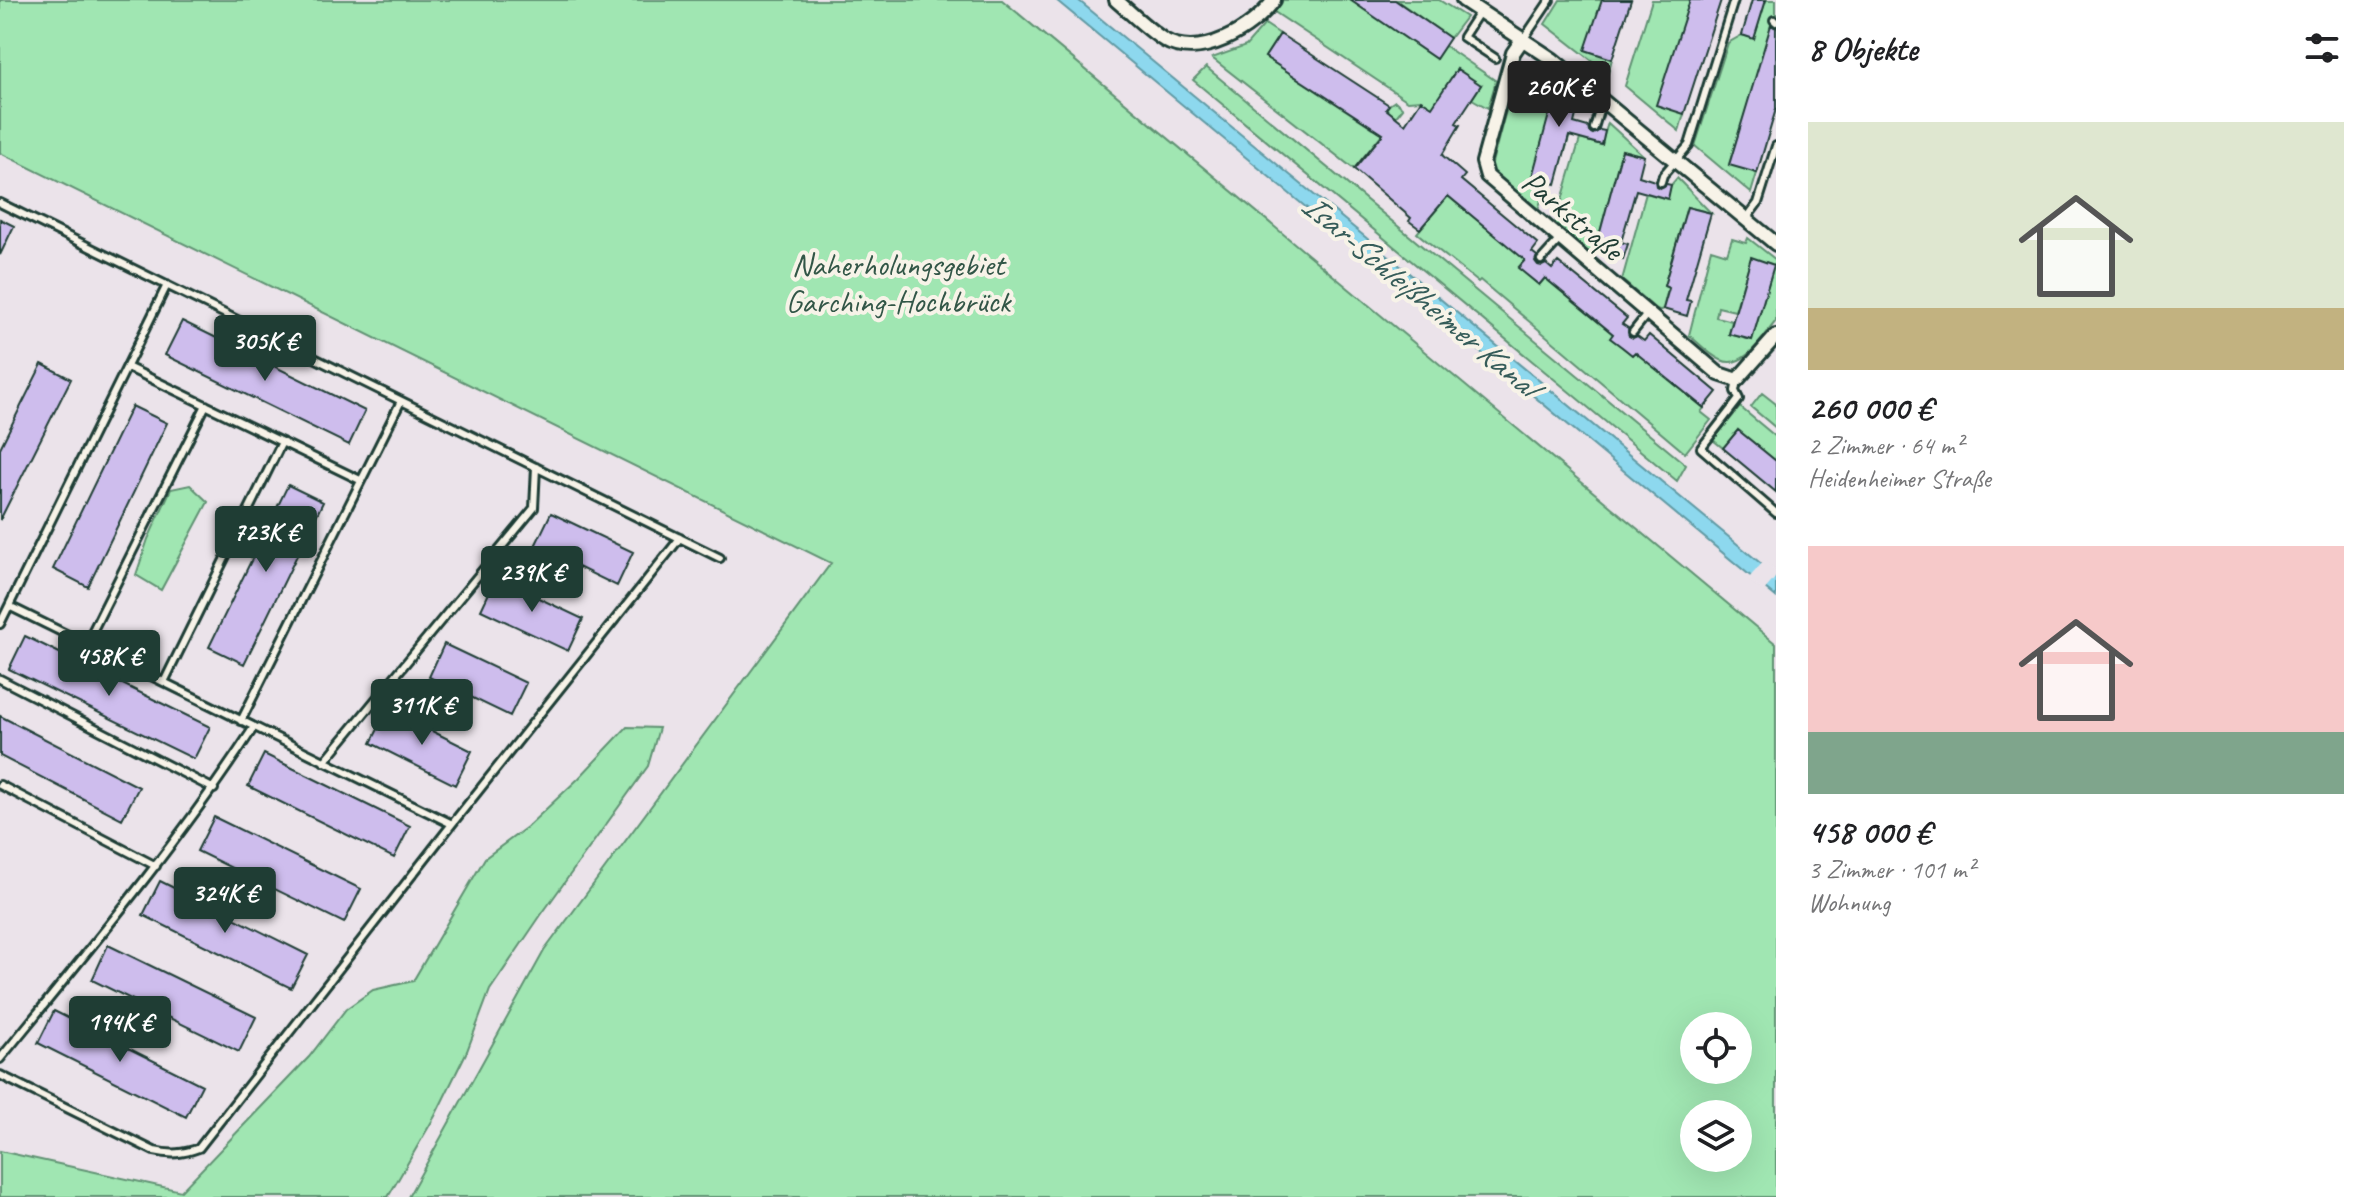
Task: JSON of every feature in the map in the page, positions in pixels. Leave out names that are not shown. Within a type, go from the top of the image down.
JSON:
[{"type":"street","points":[[1116,0],[1167,42],[1183,46],[1229,38],[1251,24],[1274,0]]},
{"type":"street","points":[[1463,0],[1552,59],[1776,244]]},
{"type":"street","name":"Parkstraße","points":[[1522,40],[1513,53],[1483,162],[1487,176],[1719,374],[1737,380]]},
{"type":"street","points":[[1737,380],[1776,336]]},
{"type":"lane","points":[[1522,40],[1550,0]]},
{"type":"lane","points":[[1661,182],[1663,175],[1689,145],[1734,0]]},
{"type":"lane","points":[[1480,11],[1463,37],[1495,58]]},
{"type":"lane","points":[[1594,128],[1605,103]]},
{"type":"lane","points":[[1746,219],[1758,203],[1776,146]]},
{"type":"lane","points":[[0,203],[720,558]]},
{"type":"lane","points":[[1541,260],[1560,239]]},
{"type":"lane","points":[[0,624],[167,285]]},
{"type":"lane","points":[[1633,332],[1648,313]]},
{"type":"lane","points":[[127,367],[360,480]]},
{"type":"lane","points":[[1737,380],[1735,391],[1739,399],[1701,448],[1776,513]]},
{"type":"lane","points":[[241,721],[401,401]]},
{"type":"lane","points":[[86,644],[206,405]]},
{"type":"lane","points":[[164,682],[282,442]]},
{"type":"lane","points":[[324,762],[534,508],[536,467]]},
{"type":"lane","points":[[0,1075],[154,1151],[184,1154],[199,1148],[680,538]]},
{"type":"lane","points":[[9,606],[452,824]]},
{"type":"lane","points":[[0,679],[214,789]]},
{"type":"lane","points":[[0,1059],[156,866],[214,789],[254,727]]},
{"type":"lane","points":[[0,785],[156,866]]},
{"type":"green space","name":"Naherholungsgebiet Garching-Hochbrück","points":[[0,0],[1002,0],[1776,644],[1776,1197],[408,1197],[544,951],[831,563],[0,153]]},
{"type":"green space","points":[[1278,0],[1350,0],[1445,46],[1496,81],[1488,108],[1472,99],[1481,85],[1432,107],[1421,100],[1408,101],[1270,9]]},
{"type":"green space","points":[[1396,0],[1439,0],[1466,17],[1450,38]]},
{"type":"green space","points":[[1560,0],[1602,0],[1612,59],[1608,73],[1545,24]]},
{"type":"green space","points":[[1652,0],[1690,0],[1684,114],[1679,131],[1625,86]]},
{"type":"green space","points":[[1766,0],[1776,0],[1776,15],[1729,164],[1757,173],[1751,193],[1695,146],[1728,43],[1742,35],[1754,38]]},
{"type":"green space","points":[[1265,24],[1280,34],[1265,57],[1373,128],[1395,101],[1403,108],[1354,169],[1212,58],[1246,46]]},
{"type":"green space","points":[[1534,62],[1543,66],[1535,94],[1556,100],[1570,135],[1565,151],[1542,145],[1547,181],[1538,210],[1490,170],[1515,77],[1525,64]]},
{"type":"green space","points":[[1206,67],[1686,465],[1677,481],[1193,80]]},
{"type":"green space","points":[[1608,123],[1644,156],[1622,150],[1595,251],[1589,252],[1555,224],[1580,139],[1601,145]]},
{"type":"green space","points":[[1677,178],[1711,213],[1687,207],[1664,286],[1668,288],[1663,309],[1658,311],[1622,280],[1646,193],[1667,199],[1671,185]]},
{"type":"green space","points":[[1448,196],[1525,259],[1519,268],[1539,285],[1545,278],[1613,334],[1611,338],[1632,355],[1635,352],[1704,408],[1701,412],[1711,420],[1685,453],[1480,280],[1478,282],[1417,233]]},
{"type":"green space","points":[[1748,238],[1776,260],[1776,321],[1752,350],[1737,361],[1729,362],[1712,355],[1689,335],[1711,249],[1727,254],[1732,239],[1746,243]],"holes":[[[1751,258],[1774,265],[1752,340],[1729,334],[1732,321],[1716,317],[1718,307],[1735,311]]]},
{"type":"green space","points":[[1762,393],[1776,404],[1776,428],[1751,407]]},
{"type":"green space","points":[[1740,407],[1776,437],[1776,461],[1738,430],[1723,448],[1713,440]]},
{"type":"green space","points":[[190,485],[208,502],[161,590],[136,575],[148,539],[171,489]]},
{"type":"green space","points":[[627,727],[659,728],[648,766],[490,990],[467,1051],[435,1116],[388,1197],[0,1197],[0,1151],[181,1191],[309,1057],[346,1009],[373,990],[413,981],[485,858],[527,827]]},
{"type":"water","name":"Isar-Schleißheimer Kanal","points":[[1056,0],[1078,0],[1776,576],[1776,597]]},
{"type":"pier","points":[[1764,561],[1776,571],[1776,577],[1763,592],[1748,579]]},
{"type":"building","points":[[1350,0],[1395,0],[1450,38],[1436,59]]},
{"type":"building","points":[[1602,0],[1631,0],[1612,59],[1585,50]]},
{"type":"building","points":[[1690,0],[1721,0],[1684,114],[1656,105]]},
{"type":"building","points":[[1752,0],[1766,0],[1754,39],[1742,35]]},
{"type":"building","points":[[1771,25],[1776,28],[1776,109],[1757,173],[1729,165]]},
{"type":"building","points":[[1280,34],[1389,105],[1386,109],[1405,124],[1421,100],[1432,107],[1457,69],[1481,85],[1456,123],[1460,125],[1442,155],[1465,175],[1461,180],[1538,244],[1532,252],[1537,256],[1535,261],[1538,265],[1546,264],[1552,269],[1558,262],[1627,318],[1622,324],[1628,328],[1629,336],[1637,336],[1644,341],[1649,335],[1717,392],[1704,408],[1635,352],[1632,355],[1610,338],[1613,334],[1545,278],[1539,285],[1518,268],[1525,260],[1448,196],[1420,229],[1409,221],[1411,218],[1354,169],[1383,134],[1265,57]]},
{"type":"building","points":[[1540,75],[1562,81],[1566,89],[1581,95],[1574,123],[1588,127],[1593,134],[1605,131],[1602,145],[1569,136],[1556,184],[1532,177],[1553,100],[1535,94]]},
{"type":"building","points":[[1622,150],[1644,156],[1639,176],[1655,181],[1660,188],[1671,185],[1668,199],[1636,190],[1621,242],[1628,244],[1623,259],[1595,251]]},
{"type":"building","points":[[1687,207],[1711,213],[1686,300],[1691,301],[1687,316],[1663,309],[1669,288],[1664,286]]},
{"type":"building","points":[[0,219],[14,226],[0,255]]},
{"type":"building","points":[[1751,257],[1774,265],[1752,340],[1729,334]]},
{"type":"building","points":[[182,321],[365,411],[349,445],[165,355]]},
{"type":"building","points":[[42,364],[71,379],[0,520],[0,448]]},
{"type":"building","points":[[132,406],[167,423],[88,587],[53,569]]},
{"type":"building","points":[[1738,430],[1776,461],[1776,492],[1723,448]]},
{"type":"building","points":[[288,485],[323,502],[244,664],[209,647]]},
{"type":"building","points":[[551,513],[633,552],[617,586],[535,546]]},
{"type":"building","points":[[496,578],[583,619],[568,651],[481,610]]},
{"type":"building","points":[[25,636],[210,727],[194,759],[9,669]]},
{"type":"building","points":[[444,644],[526,683],[510,716],[429,677]]},
{"type":"building","points":[[388,709],[472,751],[455,785],[371,743]]},
{"type":"building","points":[[0,716],[139,787],[122,819],[0,756]]},
{"type":"building","points":[[264,754],[410,826],[394,858],[248,786]]},
{"type":"building","points":[[214,817],[361,889],[344,923],[197,851]]},
{"type":"building","points":[[160,881],[308,955],[291,988],[143,915]]},
{"type":"building","points":[[108,945],[256,1017],[239,1052],[92,980]]},
{"type":"building","points":[[54,1011],[202,1085],[186,1117],[38,1043]]}]
